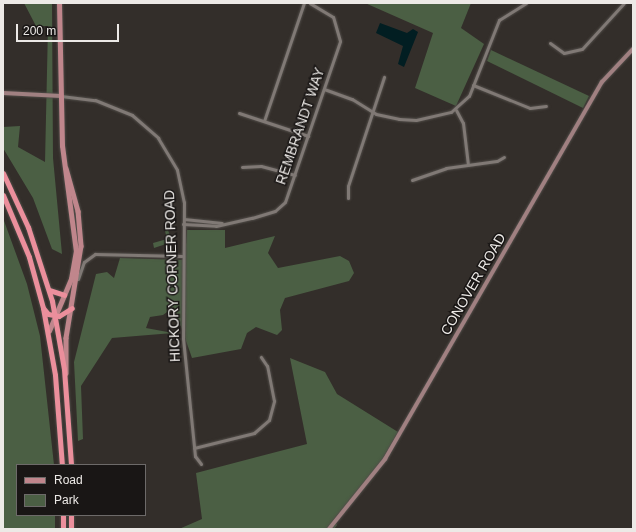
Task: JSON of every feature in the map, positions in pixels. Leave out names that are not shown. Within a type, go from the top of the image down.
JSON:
[{"type":"highway","points":[[3,173],[28,227],[55,316],[67,389],[71,464]]},
{"type":"highway","points":[[3,195],[24,245],[43,308],[48,335],[62,464]]},
{"type":"highway","points":[[48,289],[64,295]]},
{"type":"highway","points":[[43,308],[55,316],[63,316],[72,308]]},
{"type":"highway","points":[[63,516],[63,529]]},
{"type":"highway","points":[[71,516],[71,529]]},
{"type":"main road","points":[[48,335],[73,271],[76,243],[64,161],[59,3]]},
{"type":"main road","points":[[64,161],[80,230],[77,281],[66,338],[67,389]]},
{"type":"street","points":[[264,121],[304,3]]},
{"type":"street","name":"REMBRANDT WAY","points":[[183,224],[222,223],[275,211],[286,202],[339,44],[339,31],[330,14],[310,3]]},
{"type":"street","points":[[324,89],[352,99],[372,112],[413,120],[456,110],[466,100],[498,20],[526,3]]},
{"type":"street","points":[[550,43],[564,53],[582,49],[624,3]]},
{"type":"street","name":"CONOVER ROAD","points":[[329,529],[385,459],[602,82],[633,49]]},
{"type":"street","points":[[348,198],[348,186],[384,77]]},
{"type":"street","points":[[473,85],[530,108],[546,106]]},
{"type":"street","name":"HICKORY CORNER ROAD","points":[[3,93],[61,96],[110,104],[132,115],[153,132],[178,174],[184,219],[182,256],[182,322],[194,448],[201,464]]},
{"type":"street","points":[[456,110],[462,123],[468,165]]},
{"type":"street","points":[[239,113],[308,136]]},
{"type":"street","points":[[412,180],[443,169],[497,162],[504,156]]},
{"type":"street","points":[[242,167],[266,166],[296,175]]},
{"type":"street","name":"REMBRANDT WAY","points":[[184,219],[222,223]]},
{"type":"street","points":[[77,281],[84,262],[95,254],[182,256]]},
{"type":"street","points":[[194,448],[254,433],[269,420],[274,401],[267,366],[261,357]]},
{"type":"green space","points":[[24,3],[52,3],[53,158],[62,254],[52,249],[33,198],[3,148],[3,127],[20,126],[18,147],[45,162],[48,26],[36,26]]},
{"type":"green space","points":[[365,3],[471,3],[461,28],[484,44],[456,106],[415,88],[433,33]]},
{"type":"green space","points":[[491,50],[589,96],[583,108],[487,61]]},
{"type":"green space","points":[[3,218],[27,284],[40,336],[54,464],[16,464],[16,516],[55,516],[55,529],[3,529]]},
{"type":"green space","points":[[168,230],[172,242],[154,248],[153,243],[167,239],[165,231]]},
{"type":"green space","points":[[187,230],[225,230],[225,248],[275,236],[268,253],[278,268],[340,256],[349,261],[354,273],[349,281],[285,298],[280,310],[282,330],[277,335],[256,327],[247,333],[241,349],[192,358],[174,307],[163,315],[150,317],[146,328],[173,333],[112,338],[81,386],[83,439],[78,441],[74,362],[96,274],[107,272],[114,278],[120,258],[185,260]]},
{"type":"green space","points":[[290,358],[325,372],[337,394],[398,432],[377,469],[334,519],[337,525],[334,529],[179,529],[202,519],[196,473],[307,444]]},
{"type":"water","points":[[380,23],[407,33],[413,29],[418,32],[404,67],[398,64],[403,46],[376,33]]}]
